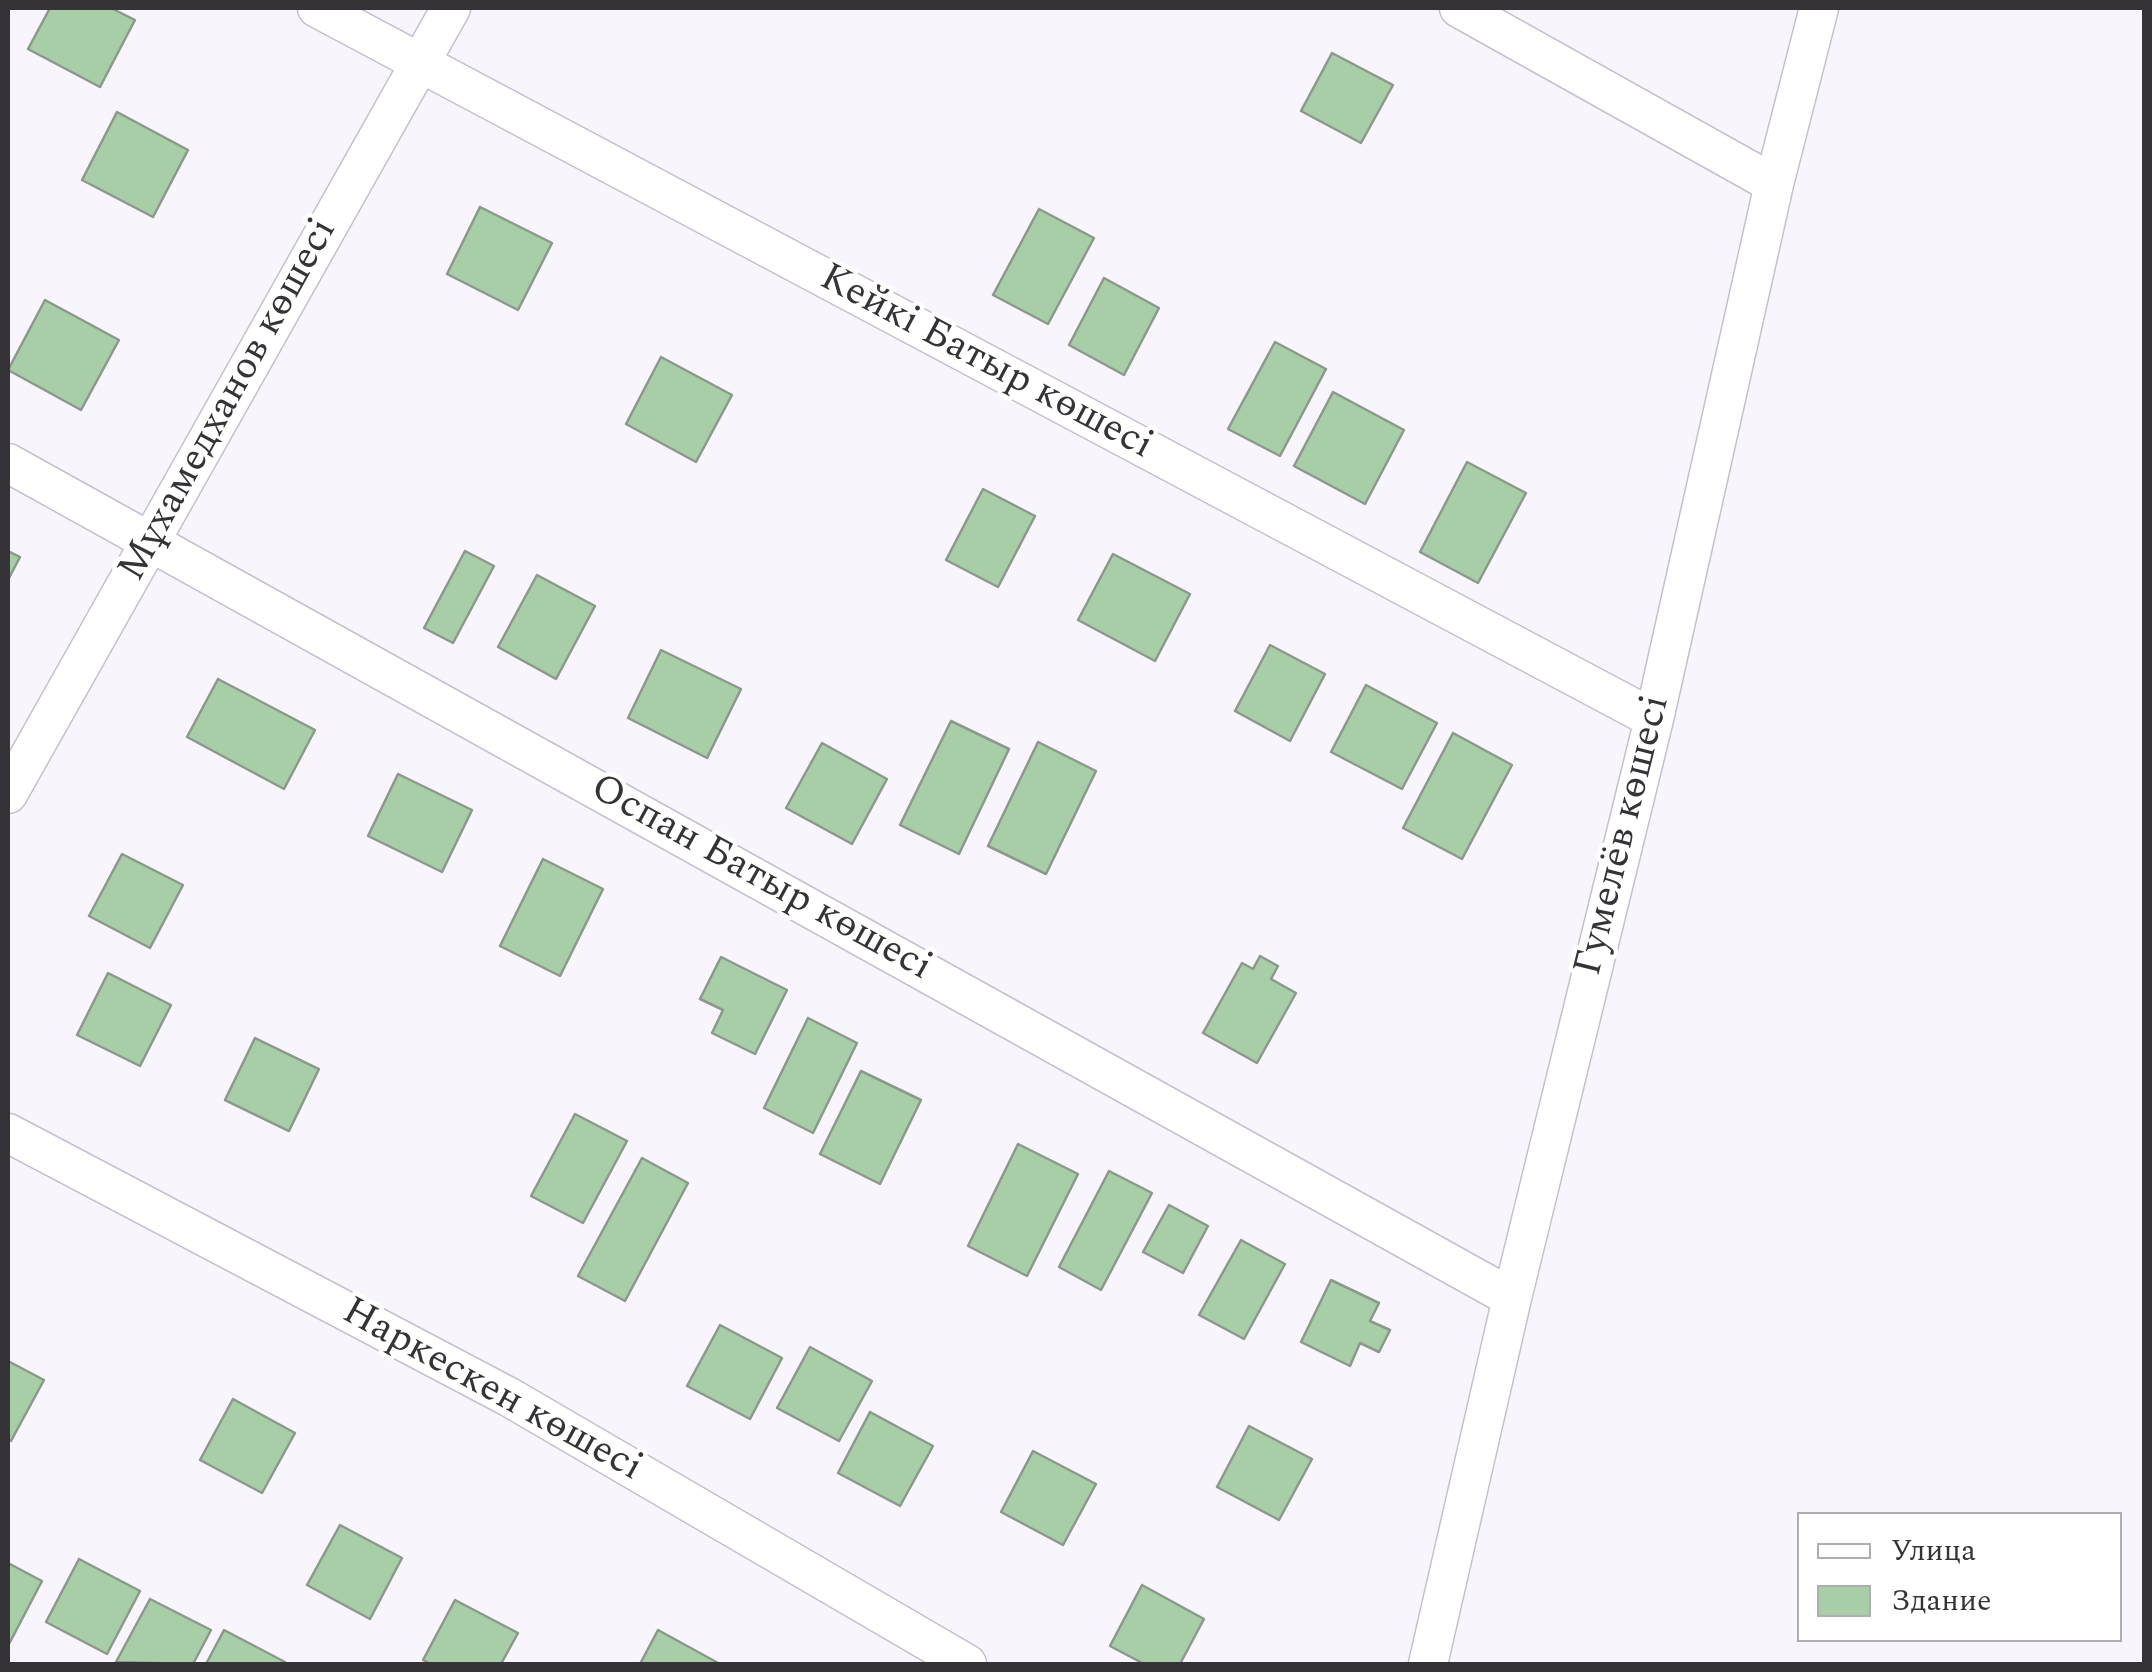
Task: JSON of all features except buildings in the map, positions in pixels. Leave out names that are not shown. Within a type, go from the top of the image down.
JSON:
[{"type":"street","name":"Кейкі Батыр көшесі","points":[[316,8],[1654,719]]},
{"type":"street","name":"Мұхамедханов көшесі","points":[[8,794],[451,8]]},
{"type":"street","points":[[1458,8],[1774,184]]},
{"type":"street","name":"Гумелёв көшесі","points":[[1428,1664],[1512,1298],[1654,719],[1774,184],[1819,8]]},
{"type":"street","name":"Оспан Батыр көшесі","points":[[8,463],[1512,1298]]},
{"type":"street","name":"Наркескен көшесі","points":[[8,1133],[509,1398],[966,1664]]}]
